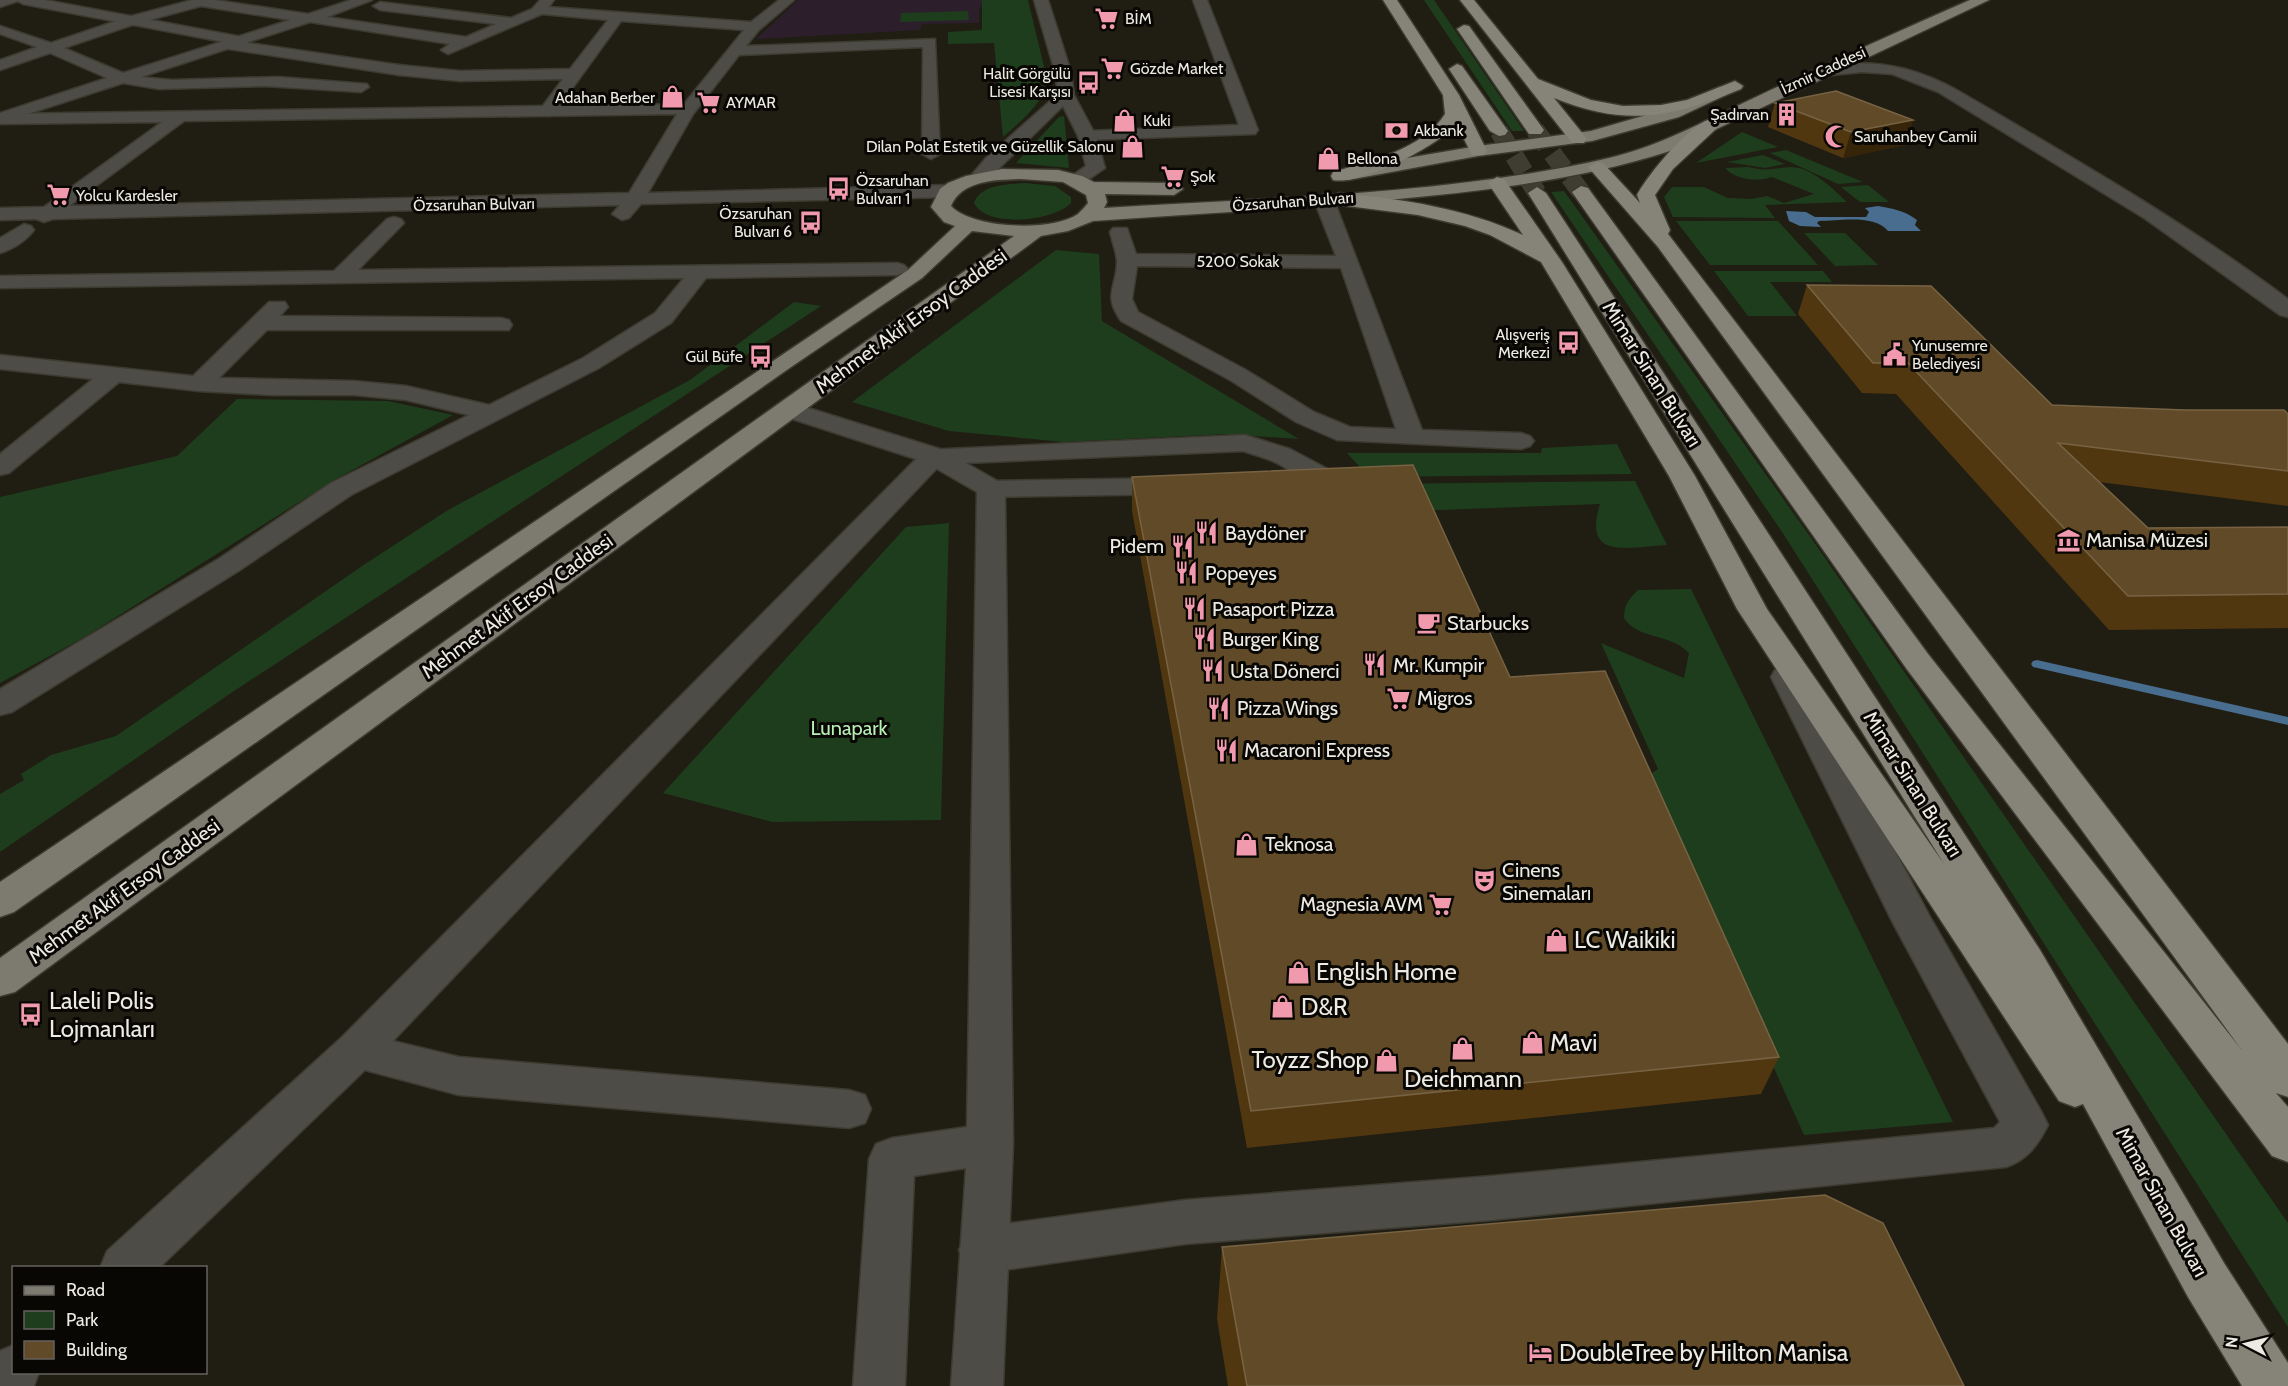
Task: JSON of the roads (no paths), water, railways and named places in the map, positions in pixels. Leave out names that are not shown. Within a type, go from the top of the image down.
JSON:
[{"type":"highway","points":[[1390,0],[1451,95],[1478,151]]},
{"type":"highway","points":[[1467,0],[1574,133]]},
{"type":"highway","points":[[1457,19],[1535,130]]},
{"type":"highway","points":[[1449,56],[1499,131]]},
{"type":"highway","points":[[1534,83],[1575,103],[1638,111],[1680,107],[1741,83]]},
{"type":"highway","points":[[1340,176],[1398,156],[1431,137],[1448,122],[1454,111],[1451,95]]},
{"type":"highway","points":[[1665,243],[1646,195],[1652,183],[1667,165],[1711,124]]},
{"type":"highway","points":[[1469,132],[1491,135],[1574,133]]},
{"type":"highway","points":[[1589,180],[1665,243],[2288,1078]]},
{"type":"highway","points":[[1589,180],[1917,661],[2288,1142]]},
{"type":"highway","points":[[1497,183],[1552,262],[1682,476],[1752,609],[2206,1280]]},
{"type":"highway","points":[[1327,193],[1427,210],[1468,221],[1505,234],[1536,250],[1552,262]]},
{"type":"highway","name":"Mimar Sinan Bulvarı","points":[[1537,193],[2026,961],[2206,1280],[2272,1386]]},
{"type":"main road","name":"İzmir Caddesi","points":[[1589,180],[1664,147],[1821,71],[1888,32],[1950,0]]},
{"type":"main road","name":"İzmir Caddesi","points":[[1888,32],[1982,0]]},
{"type":"main road","points":[[1589,180],[1574,133],[1673,113],[1741,83]]},
{"type":"main road","name":"Özsaruhan Bulvarı","points":[[1327,193],[1340,176],[1574,133]]},
{"type":"main road","points":[[1478,151],[1497,183]]},
{"type":"main road","points":[[1034,231],[998,231],[946,217],[941,206],[942,199],[949,192],[978,178],[1021,173],[1082,184],[1187,189]]},
{"type":"main road","name":"Özsaruhan Bulvarı","points":[[1034,231],[1056,227],[1088,215],[1327,193],[1589,180]]},
{"type":"main road","points":[[1082,184],[1098,200],[1096,208],[1088,215]]},
{"type":"main road","name":"Mehmet Akif Ersoy Caddesi","points":[[0,902],[783,362],[915,274],[946,217]]},
{"type":"main road","name":"Mehmet Akif Ersoy Caddesi","points":[[0,980],[1034,231]]},
{"type":"street","points":[[0,3],[14,0]]},
{"type":"street","points":[[23,0],[133,20],[235,43],[399,70],[460,76],[572,74]]},
{"type":"street","points":[[1041,0],[1063,72],[1066,95],[1087,136],[1096,168],[1082,184]]},
{"type":"street","points":[[1087,136],[1249,130],[1200,0]]},
{"type":"street","points":[[0,64],[133,20],[204,1],[469,42]]},
{"type":"street","points":[[0,118],[361,2],[512,22]]},
{"type":"street","points":[[755,5],[782,3]]},
{"type":"street","points":[[618,218],[634,201],[688,109],[754,27],[782,3]]},
{"type":"street","points":[[309,114],[361,87],[469,42],[543,5],[617,17],[754,27]]},
{"type":"street","points":[[547,111],[572,74],[617,17]]},
{"type":"street","points":[[1888,32],[1895,46],[1923,69],[2074,150],[2186,219],[2288,288]]},
{"type":"street","points":[[4,33],[35,39],[49,49],[124,79],[154,84],[252,81],[361,87]]},
{"type":"street","points":[[733,51],[930,42],[931,154]]},
{"type":"street","points":[[1821,71],[1862,66],[1883,68],[1930,82],[2079,169],[2178,232],[2288,310]]},
{"type":"street","points":[[978,178],[992,162],[1066,95]]},
{"type":"street","points":[[0,118],[688,109]]},
{"type":"street","points":[[0,247],[181,116]]},
{"type":"street","name":"Özsaruhan Bulvarı","points":[[0,214],[949,192]]},
{"type":"street","points":[[1327,193],[1349,262],[1412,438]]},
{"type":"street","name":"Özsaruhan Bulvarı","points":[[0,231],[710,216]]},
{"type":"street","points":[[339,278],[394,223]]},
{"type":"street","points":[[1120,232],[1127,260],[1121,299],[1129,316],[1238,375],[1305,417],[1346,435],[1521,441]]},
{"type":"street","name":"5200 Sokak","points":[[1127,260],[1349,262]]},
{"type":"street","points":[[0,282],[897,269]]},
{"type":"street","points":[[0,704],[230,564],[341,489],[489,412],[591,363],[663,318],[700,272]]},
{"type":"street","points":[[199,384],[307,279]]},
{"type":"street","points":[[260,323],[501,325]]},
{"type":"street","points":[[0,363],[199,384],[272,388],[354,388],[406,393],[489,412]]},
{"type":"street","points":[[0,467],[114,375]]},
{"type":"street","points":[[789,410],[934,456],[990,489],[1201,485]]},
{"type":"street","points":[[126,1266],[357,1050],[934,456],[1245,443],[1281,454],[1331,482],[1284,483]]},
{"type":"street","points":[[977,1386],[990,1144],[990,489]]},
{"type":"street","points":[[983,1250],[1185,1222],[1492,1198],[2006,1147],[2025,1125],[1913,923],[1752,609]]},
{"type":"street","points":[[357,1050],[459,1076],[849,1109]]},
{"type":"street","points":[[879,1386],[892,1159],[990,1144]]},
{"type":"street","points":[[0,1383],[12,1373]]},
{"type":"water","points":[[1878,206],[1908,214],[1917,220],[1915,225],[1921,231],[1888,231],[1866,220],[1819,221],[1817,223],[1821,227],[1800,226],[1789,221],[1786,211],[1806,212],[1815,217],[1866,217],[1869,212],[1865,208]]},
{"type":"waterway","points":[[2037,664],[2288,721]]},
{"type":"tunnel","points":[[1535,130],[1581,192]]},
{"type":"tunnel","points":[[1499,131],[1537,193]]},
{"type":"place","name":"BİM","points":[[1107,18]]},
{"type":"place","name":"Gözde Market","points":[[1112,68]]},
{"type":"place","name":"Halit Görgülü Lisesi Karşısı","points":[[1089,82]]},
{"type":"place","name":"Adahan Berber","points":[[673,97]]},
{"type":"place","name":"AYMAR","points":[[708,102]]},
{"type":"place","name":"Şadırvan","points":[[1787,114]]},
{"type":"place","name":"Kuki","points":[[1125,120]]},
{"type":"place","name":"Akbank","points":[[1396,130]]},
{"type":"place","name":"Saruhanbey Camii","points":[[1836,136]]},
{"type":"place","name":"Dilan Polat Estetik ve Güzellik Salonu","points":[[1132,146]]},
{"type":"place","name":"Bellona","points":[[1329,158]]},
{"type":"place","name":"Şok","points":[[1172,176]]},
{"type":"place","name":"Özsaruhan Bulvarı 1","points":[[838,189]]},
{"type":"place","name":"Yolcu Kardesler","points":[[58,195]]},
{"type":"place","name":"Özsaruhan Bulvarı 6","points":[[810,222]]},
{"type":"place","name":"Alışveriş Merkezi","points":[[1568,343]]},
{"type":"place","name":"Yunusemre Belediyesi","points":[[1894,354]]},
{"type":"place","name":"Gül Büfe","points":[[761,356]]},
{"type":"place","name":"Baydöner","points":[[1207,533]]},
{"type":"place","name":"Manisa Müzesi","points":[[2068,540]]},
{"type":"place","name":"Pidem","points":[[1182,546]]},
{"type":"place","name":"Popeyes","points":[[1187,573]]},
{"type":"place","name":"Pasaport Pizza","points":[[1194,609]]},
{"type":"place","name":"Starbucks","points":[[1429,623]]},
{"type":"place","name":"Burger King","points":[[1204,639]]},
{"type":"place","name":"Mr. Kumpir","points":[[1375,665]]},
{"type":"place","name":"Usta Dönerci","points":[[1212,671]]},
{"type":"place","name":"Migros","points":[[1399,698]]},
{"type":"place","name":"Pizza Wings","points":[[1219,708]]},
{"type":"place","name":"Macaroni Express","points":[[1226,750]]},
{"type":"place","name":"Teknosa","points":[[1247,844]]},
{"type":"place","name":"Cinens Sinemaları","points":[[1484,881]]},
{"type":"place","name":"Magnesia AVM","points":[[1441,904]]},
{"type":"place","name":"LC Waikiki","points":[[1556,940]]},
{"type":"place","name":"English Home","points":[[1298,972]]},
{"type":"place","name":"D&R","points":[[1283,1007]]},
{"type":"place","name":"Laleli Polis Lojmanları","points":[[31,1015]]},
{"type":"place","name":"Mavi","points":[[1532,1043]]},
{"type":"place","name":"Deichmann","points":[[1463,1049]]},
{"type":"place","name":"Toyzz Shop","points":[[1387,1060]]},
{"type":"place","name":"DoubleTree by Hilton Manisa","points":[[1541,1353]]},
{"type":"park label","name":"Lunapark","points":[[849,728]]}]
